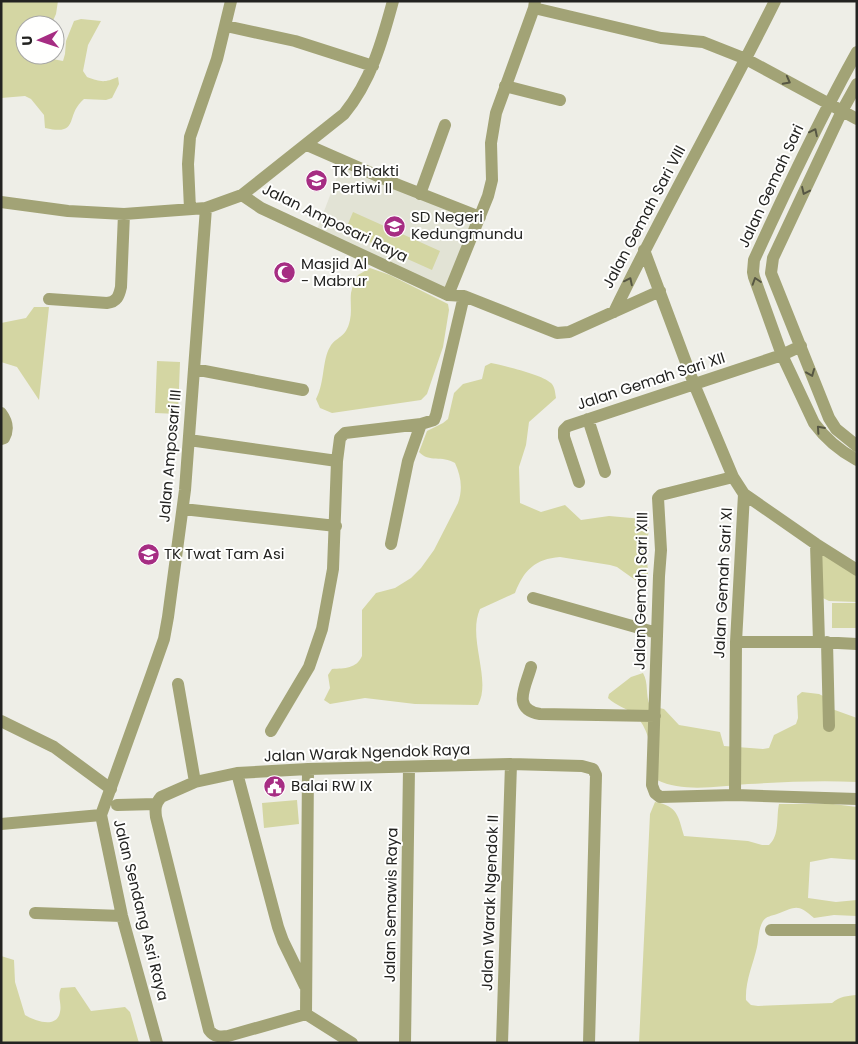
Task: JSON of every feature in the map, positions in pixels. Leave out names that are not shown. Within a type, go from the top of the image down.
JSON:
[{"type":"street","points":[[190,209],[188,164],[190,137],[217,59],[231,1]]},
{"type":"street","points":[[242,195],[344,114],[353,103],[380,49],[393,1]]},
{"type":"street","name":"Jalan Gemah Sari VIII","points":[[614,312],[644,250],[775,1]]},
{"type":"street","points":[[448,295],[491,188],[492,130],[505,86],[534,4],[661,38],[699,41],[746,59],[857,119]]},
{"type":"street","points":[[226,26],[295,41],[373,66]]},
{"type":"street","name":"Jalan Gemah Sari","points":[[857,52],[828,103],[790,181],[753,266],[754,277],[782,355],[814,423],[821,432],[846,454],[857,460]]},
{"type":"street","points":[[857,84],[842,111],[773,258],[772,266],[773,280],[829,418],[836,429],[857,446]]},
{"type":"street","points":[[505,86],[560,100]]},
{"type":"street","points":[[420,194],[444,125]]},
{"type":"street","points":[[307,144],[420,194],[480,217]]},
{"type":"street","name":"Jalan Amposari Raya","points":[[1,202],[68,211],[124,214],[206,208],[242,195],[261,208],[448,295],[464,296],[557,333],[569,332],[614,312]]},
{"type":"street","name":"Jalan Amposari III","points":[[101,815],[164,639],[168,617],[183,509],[206,208]]},
{"type":"street","points":[[49,299],[111,303],[118,299],[121,287],[124,214]]},
{"type":"street","points":[[644,250],[694,384]]},
{"type":"street","name":"Jalan Gemah Sari VIII","points":[[614,312],[660,291]]},
{"type":"street","points":[[271,730],[309,667],[322,629],[334,570],[337,461],[340,438],[345,433],[421,424],[434,420],[464,296]]},
{"type":"street","name":"Jalan Gemah Sari XII","points":[[579,482],[564,433],[565,428],[568,426],[782,355],[800,346]]},
{"type":"street","points":[[194,369],[303,390]]},
{"type":"street","name":"Jalan Gemah Sari XI","points":[[694,384],[733,477],[744,494],[736,642],[735,795]]},
{"type":"street","points":[[1,413],[7,426],[7,431],[3,438]]},
{"type":"street","points":[[588,419],[605,472]]},
{"type":"street","points":[[391,544],[408,461],[421,424]]},
{"type":"street","points":[[189,440],[337,461]]},
{"type":"street","name":"Jalan Gemah Sari XIII","points":[[733,477],[659,497],[661,550],[652,785],[655,793],[660,797],[735,795]]},
{"type":"street","points":[[744,494],[857,570]]},
{"type":"street","points":[[183,509],[336,526]]},
{"type":"street","points":[[816,544],[829,726]]},
{"type":"street","points":[[533,598],[657,633]]},
{"type":"street","points":[[736,642],[857,644]]},
{"type":"street","points":[[531,667],[523,693],[525,706],[531,712],[540,714],[655,716]]},
{"type":"street","points":[[178,684],[195,782]]},
{"type":"street","points":[[1,721],[54,747],[111,789]]},
{"type":"street","name":"Jalan Warak Ngendok Raya","points":[[156,804],[161,798],[195,782],[236,774],[308,769],[510,764],[586,766],[593,769],[596,775],[590,1043]]},
{"type":"street","name":"Jalan Warak Ngendok II","points":[[502,1043],[510,764]]},
{"type":"street","name":"Jalan Semawis Raya","points":[[405,1043],[409,768]]},
{"type":"street","points":[[306,1014],[308,769]]},
{"type":"street","points":[[236,774],[282,942],[306,988]]},
{"type":"street","points":[[735,795],[857,798]]},
{"type":"street","points":[[118,805],[156,804],[156,817],[209,1030],[212,1034],[228,1036],[306,1014],[352,1043]]},
{"type":"street","name":"Jalan Sendang Asri Raya","points":[[1,824],[101,815],[122,916],[157,1043]]},
{"type":"street","points":[[35,913],[122,916]]},
{"type":"street","points":[[771,930],[857,930]]},
{"type":"shaded area","name":"SD Negeri Kedungmundu","points":[[341,167],[475,219],[446,289],[316,232]]},
{"type":"green space","points":[[1,1],[58,1],[56,15],[15,15],[15,65],[65,65],[66,41],[74,21],[81,19],[101,21],[88,45],[83,71],[87,77],[99,81],[118,77],[119,84],[112,98],[106,100],[84,99],[78,105],[68,127],[56,130],[45,128],[44,115],[31,99],[25,96],[1,98]]},
{"type":"green space","points":[[353,212],[440,251],[432,270],[345,231]]},
{"type":"green space","points":[[370,268],[390,275],[448,304],[449,310],[443,347],[427,394],[421,400],[332,413],[320,408],[316,399],[321,386],[327,352],[332,343],[346,331],[351,313],[351,293],[358,275]]},
{"type":"green space","points":[[34,307],[49,307],[39,400],[17,367],[1,362],[1,323],[26,318]]},
{"type":"green space","points":[[157,361],[180,362],[178,414],[155,413]]},
{"type":"green space","points":[[491,363],[539,376],[551,383],[555,392],[556,398],[529,422],[526,445],[519,467],[520,503],[541,512],[565,505],[581,520],[609,516],[643,519],[648,524],[649,531],[646,544],[648,574],[644,580],[638,582],[617,567],[610,565],[560,557],[537,563],[522,578],[515,593],[480,609],[476,633],[482,695],[478,705],[415,704],[365,698],[330,704],[324,700],[330,688],[328,675],[332,669],[353,666],[362,656],[362,610],[376,593],[395,588],[411,578],[421,568],[434,550],[458,503],[461,483],[455,463],[445,459],[427,457],[419,452],[427,431],[448,419],[454,393],[463,384],[482,379],[485,366]]},
{"type":"green space","points":[[820,551],[857,574],[857,602],[829,601],[823,598]]},
{"type":"green space","points":[[832,603],[857,603],[857,628],[832,628]]},
{"type":"green space","points":[[643,673],[650,706],[664,709],[679,725],[720,732],[724,746],[769,748],[774,735],[796,724],[798,718],[797,696],[802,692],[819,694],[825,697],[832,709],[857,718],[857,782],[789,782],[690,788],[667,784],[657,780],[648,737],[641,722],[635,715],[608,698],[609,694],[631,677]]},
{"type":"green space","points":[[297,800],[299,824],[264,828],[262,803]]},
{"type":"green space","points":[[655,802],[673,809],[684,836],[748,841],[762,845],[769,845],[775,836],[779,804],[833,804],[857,807],[857,860],[831,858],[810,862],[808,898],[836,902],[857,900],[857,916],[834,915],[814,918],[804,910],[796,908],[766,918],[761,924],[759,931],[757,947],[748,980],[746,1000],[751,1005],[758,1006],[832,1003],[847,996],[857,995],[857,1043],[639,1043],[650,814]]},
{"type":"green space","points":[[1,956],[14,960],[15,982],[25,1015],[45,1022],[55,1020],[60,1012],[59,994],[61,988],[75,987],[91,1011],[125,1007],[130,1012],[139,1043],[1,1043]]},
{"type":"place","name":"TK Bhakti Pertiwi II","points":[[316,180]]},
{"type":"place","name":"SD Negeri Kedungmundu","points":[[395,226]]},
{"type":"place","name":"Masjid Al - Mabrur","points":[[285,273]]},
{"type":"place","name":"TK Twat Tam Asi","points":[[148,554]]},
{"type":"place","name":"Balai RW IX","points":[[275,786]]}]
